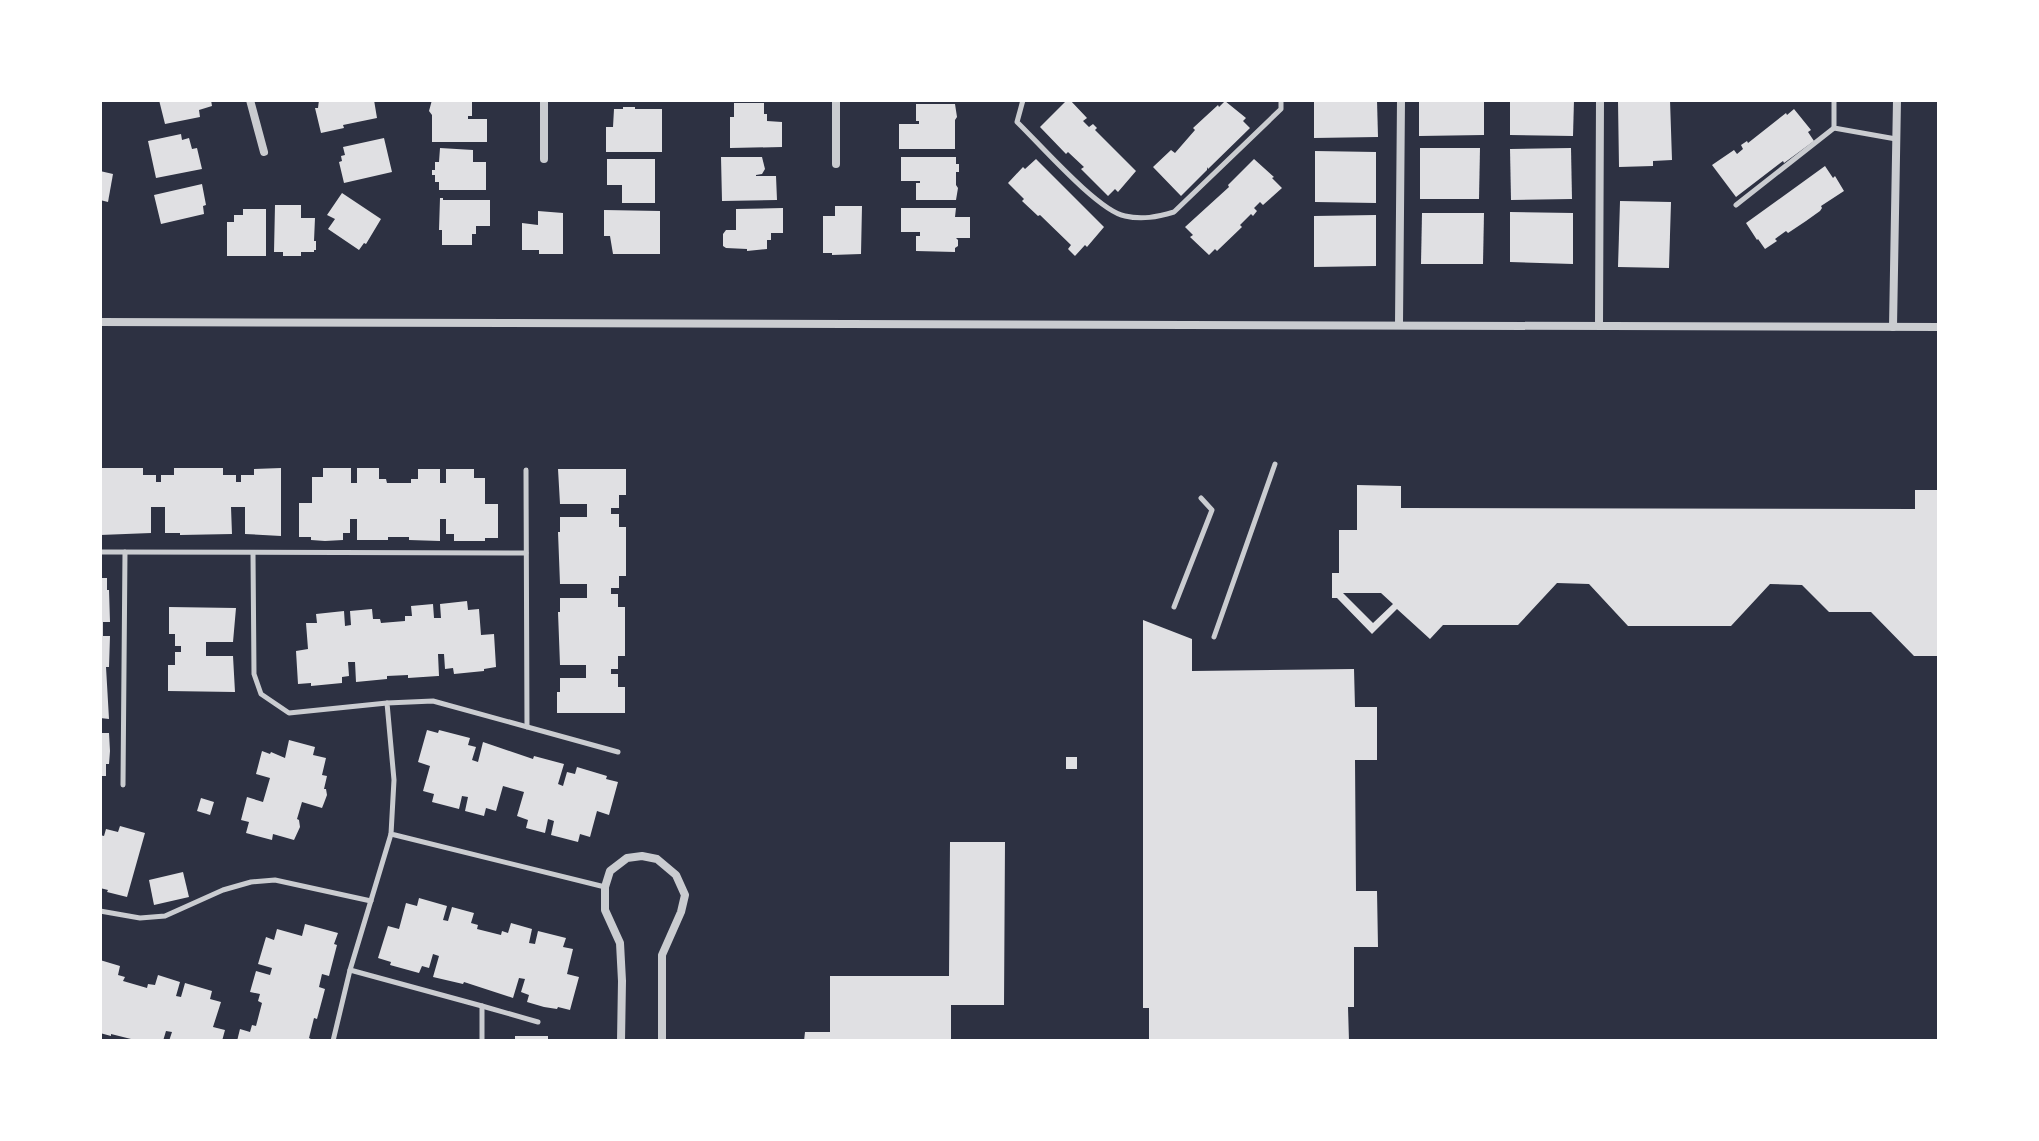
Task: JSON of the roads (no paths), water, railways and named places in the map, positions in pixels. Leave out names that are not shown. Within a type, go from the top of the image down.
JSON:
[{"type":"street","points":[[250,100],[264,152]]},
{"type":"street","points":[[544,100],[544,159]]},
{"type":"street","points":[[836,100],[836,164]]},
{"type":"street","points":[[1399,324],[1401,100]]},
{"type":"street","points":[[1599,325],[1600,100]]},
{"type":"street","points":[[1893,327],[1897,100]]},
{"type":"street","points":[[100,322],[1939,327]]},
{"type":"street","points":[[621,1041],[620,943],[605,910],[605,887],[610,871],[627,858],[642,856],[657,859],[676,875],[685,895],[662,955],[662,1041]]},
{"type":"lane","points":[[1023,100],[1017,122],[1097,202],[1121,216],[1152,218],[1174,212],[1281,109],[1281,100]]},
{"type":"lane","points":[[1834,100],[1834,128]]},
{"type":"lane","points":[[1736,205],[1834,128],[1896,139]]},
{"type":"lane","points":[[1214,637],[1275,464]]},
{"type":"lane","points":[[526,470],[527,727]]},
{"type":"lane","points":[[1174,607],[1212,510],[1201,498]]},
{"type":"lane","points":[[100,552],[526,553]]},
{"type":"lane","points":[[123,785],[125,552]]},
{"type":"lane","points":[[253,553],[254,674],[261,694],[289,713],[433,701],[618,752]]},
{"type":"lane","points":[[333,1041],[350,970],[391,834],[394,780],[387,703]]},
{"type":"lane","points":[[391,834],[605,887]]},
{"type":"lane","points":[[100,911],[140,918],[165,916],[223,890],[251,882],[275,880],[371,901]]},
{"type":"lane","points":[[350,970],[538,1022]]},
{"type":"lane","points":[[482,1006],[482,1041]]}]
